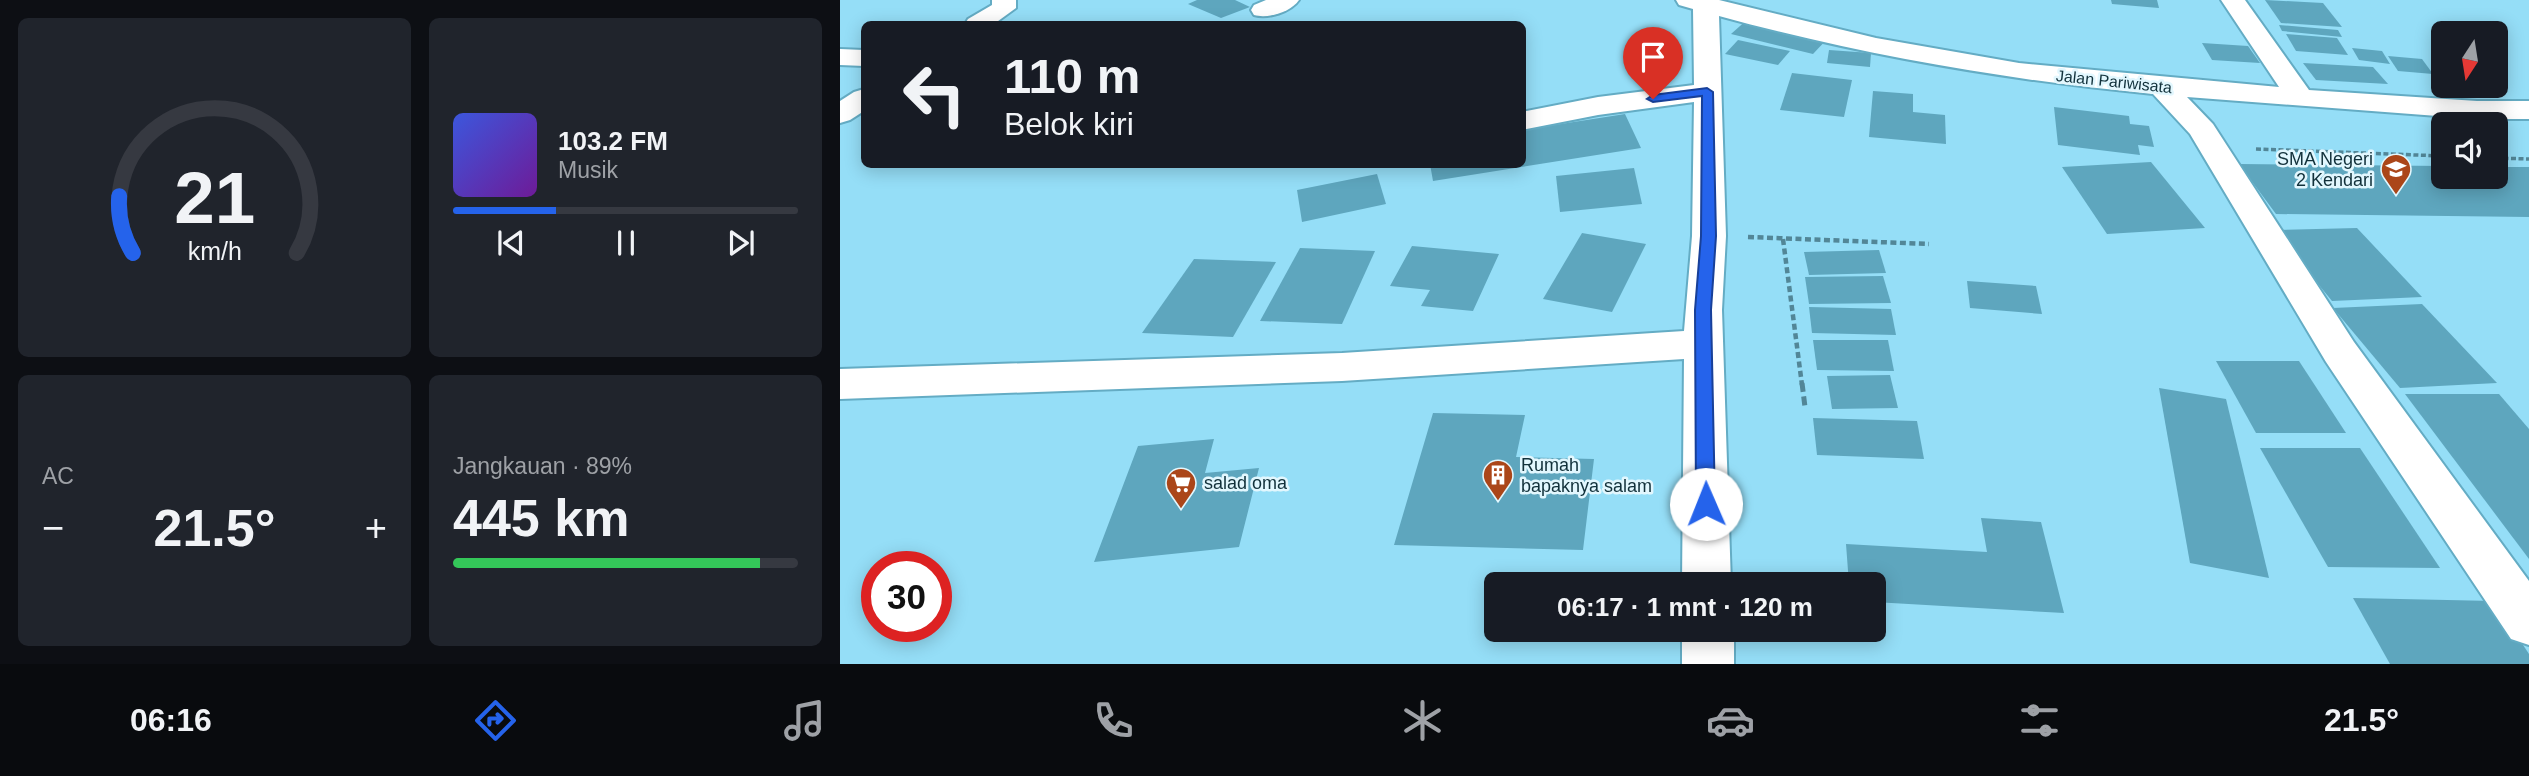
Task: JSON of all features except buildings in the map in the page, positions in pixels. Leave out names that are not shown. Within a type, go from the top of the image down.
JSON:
[{"type":"street","points":[[982,21],[1004,8],[1004,0]]},
{"type":"street","points":[[1263,10],[1287,0]]},
{"type":"street","points":[[2233,0],[2300,97]]},
{"type":"street","points":[[1700,2],[1707,92],[1709,236],[1703,344],[1707,572]]},
{"type":"street","name":"Jalan Pariwisata","points":[[1700,2],[1843,38],[1981,65],[2064,77],[2477,110],[2529,110]]},
{"type":"street","points":[[840,57],[861,58]]},
{"type":"street","points":[[2161,86],[2202,130],[2340,352],[2529,622]]},
{"type":"street","points":[[1526,120],[1598,106],[1707,92]]},
{"type":"street","points":[[840,114],[861,99]]},
{"type":"street","points":[[840,384],[1342,367],[1703,344]]},
{"type":"street","points":[[1708,642],[1708,664]]},
{"type":"path","points":[[2213,148],[2431,156]]},
{"type":"path","points":[[2508,158],[2529,159]]},
{"type":"path","points":[[1709,236],[1929,244]]},
{"type":"path","points":[[1783,239],[1805,407]]},
{"type":"place","name":"SMA Negeri 2 Kendari","points":[[2396,196]]},
{"type":"place","name":"Rumah bapaknya salam","points":[[1498,502]]},
{"type":"place","name":"salad oma","points":[[1181,510]]},
{"type":"route","points":[[1653,99],[1707,92],[1709,236],[1703,310],[1706,504]]}]
